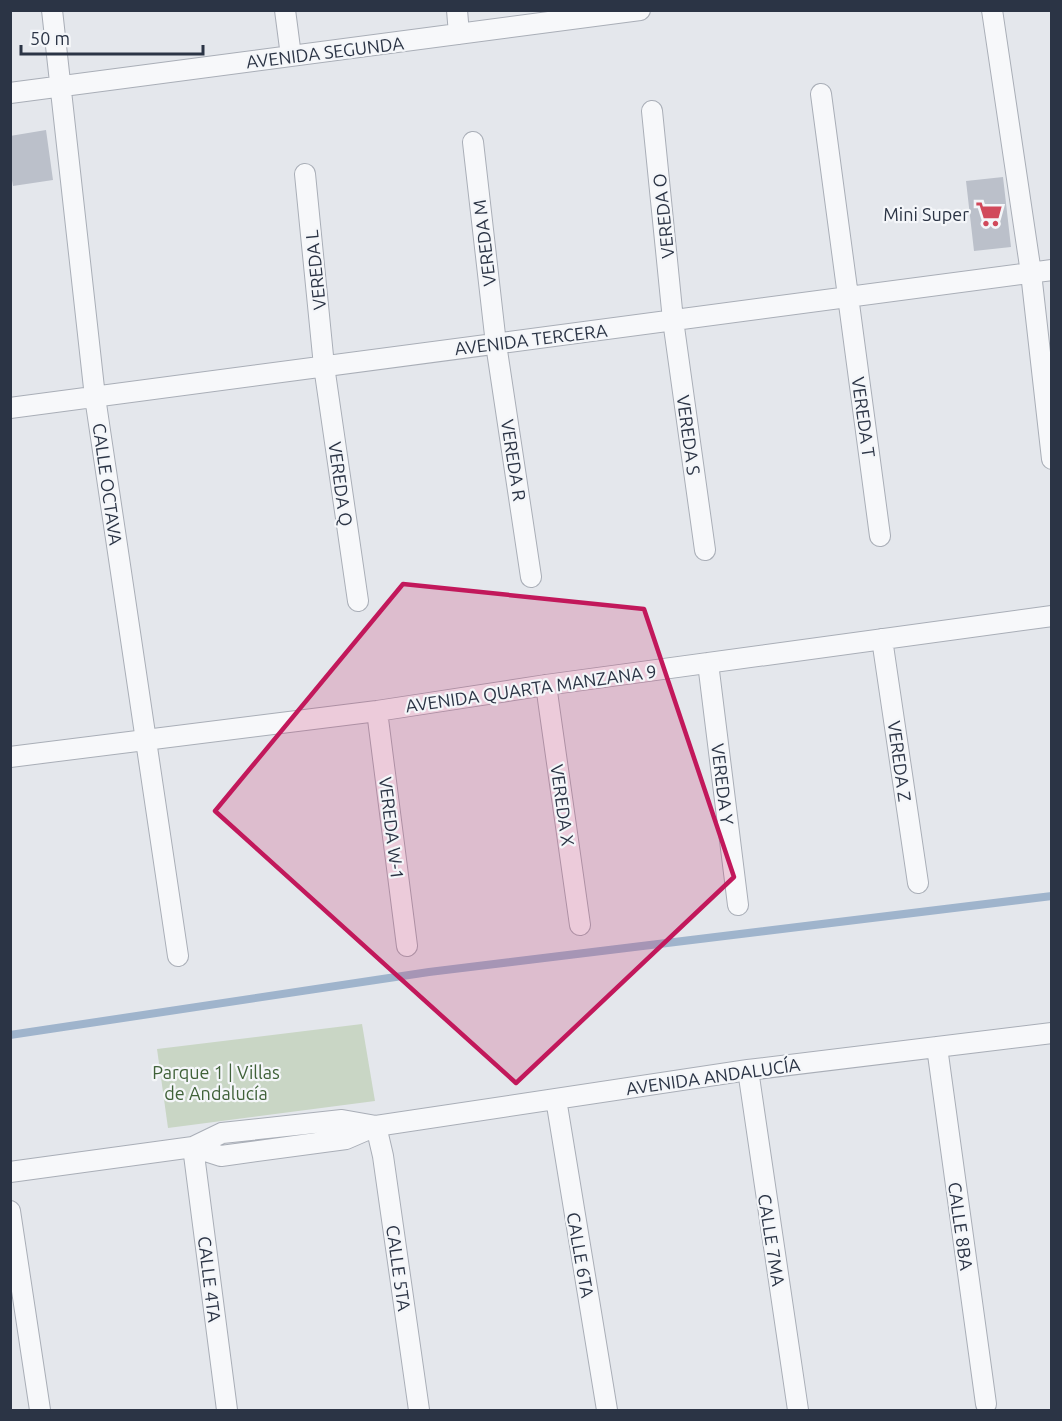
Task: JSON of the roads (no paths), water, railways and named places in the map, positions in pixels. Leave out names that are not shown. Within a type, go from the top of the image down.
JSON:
[{"type":"street","name":"CALLE OCTAVA","points":[[52,10],[96,397],[178,956]]},
{"type":"street","points":[[285,10],[291,56]]},
{"type":"street","points":[[457,10],[459,34]]},
{"type":"street","name":"AVENIDA SEGUNDA","points":[[10,93],[640,10]]},
{"type":"street","points":[[992,10],[1031,273],[1052,459]]},
{"type":"street","points":[[821,94],[848,297]]},
{"type":"street","name":"VEREDA O","points":[[652,111],[674,320]]},
{"type":"street","name":"VEREDA M","points":[[473,142],[496,344]]},
{"type":"street","name":"VEREDA L","points":[[305,174],[324,366]]},
{"type":"street","name":"AVENIDA TERCERA","points":[[10,408],[1052,270]]},
{"type":"street","name":"VEREDA T","points":[[848,297],[880,536]]},
{"type":"street","name":"VEREDA S","points":[[674,320],[705,550]]},
{"type":"street","name":"VEREDA R","points":[[496,344],[531,577]]},
{"type":"street","name":"VEREDA Q","points":[[324,366],[358,601]]},
{"type":"street","name":"AVENIDA QUARTA MANZANA 9","points":[[10,757],[377,711],[546,685],[1052,616]]},
{"type":"street","name":"VEREDA Z","points":[[882,639],[918,884]]},
{"type":"street","name":"VEREDA Y","points":[[708,663],[738,905]]},
{"type":"street","name":"VEREDA X","points":[[546,685],[580,925]]},
{"type":"street","name":"VEREDA W-1","points":[[377,711],[407,946]]},
{"type":"street","name":"AVENIDA ANDALUCÍA","points":[[10,1172],[193,1147],[222,1133],[342,1120],[376,1126],[748,1070],[1052,1033]]},
{"type":"street","name":"CALLE 8BA","points":[[937,1047],[986,1404]]},
{"type":"street","name":"CALLE 7MA","points":[[748,1070],[798,1410]]},
{"type":"street","name":"CALLE 6TA","points":[[555,1099],[607,1410]]},
{"type":"street","name":"CALLE 5TA","points":[[376,1126],[383,1156],[419,1410]]},
{"type":"street","name":"CALLE 4TA","points":[[193,1147],[227,1410]]},
{"type":"street","points":[[10,1210],[40,1410]]},
{"type":"waterway","points":[[10,1035],[429,972],[1052,896]]},
{"type":"place","name":"Mini Super","points":[[989,214]]},
{"type":"park label","name":"Parque 1 | Villas de Andalucía","points":[[216,1082]]}]
